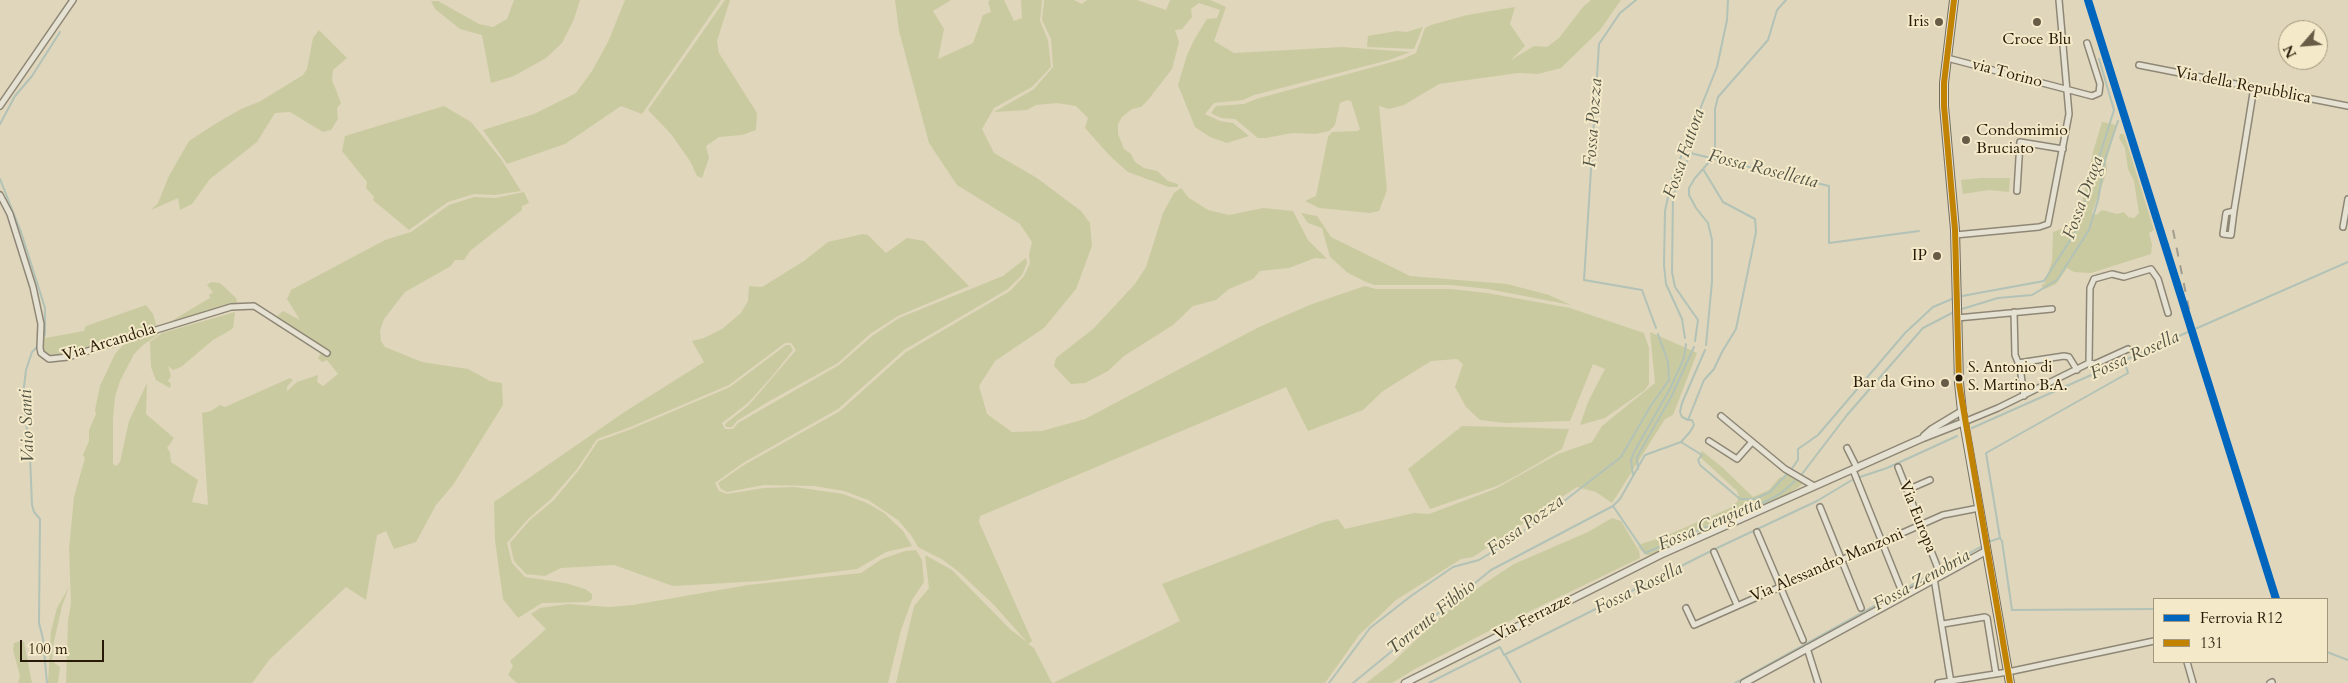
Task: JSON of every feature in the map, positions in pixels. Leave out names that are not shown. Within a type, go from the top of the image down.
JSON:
[{"type":"main road","points":[[1954,0],[1944,83],[1945,129],[1955,235],[1962,411],[2010,683]]},
{"type":"street","points":[[0,106],[73,0]]},
{"type":"street","points":[[1955,235],[2046,226],[2050,219],[2069,114],[2059,0]]},
{"type":"street","name":"via Torino","points":[[1947,58],[2092,96],[2099,93],[2100,84],[2087,43]]},
{"type":"street","name":"Via della Repubblica","points":[[2139,65],[2348,106]]},
{"type":"street","points":[[2234,211],[2254,88]]},
{"type":"street","points":[[2017,191],[2020,142],[2063,149]]},
{"type":"street","name":"Via Arcandola","points":[[0,195],[10,214],[33,287],[41,324],[41,353],[49,359],[68,357],[231,307],[254,306],[327,353]]},
{"type":"street","points":[[2343,228],[2348,199]]},
{"type":"street","points":[[2089,362],[2090,288],[2094,280],[2112,274],[2124,277],[2150,269],[2158,279],[2168,313]]},
{"type":"street","points":[[1957,318],[2000,316],[2014,312],[2052,309]]},
{"type":"street","points":[[2014,312],[2015,355],[2024,396]]},
{"type":"street","points":[[2089,362],[2095,364],[2128,349]]},
{"type":"street","points":[[2018,363],[2064,356],[2069,357],[2077,370]]},
{"type":"street","points":[[1922,438],[2024,396],[2077,370],[2089,362]]},
{"type":"street","points":[[1922,438],[1932,429],[1962,411]]},
{"type":"street","points":[[1721,416],[1785,469],[1814,486]]},
{"type":"street","name":"Via Ferrazze","points":[[1406,683],[1660,555],[1922,438]]},
{"type":"street","points":[[1709,441],[1737,459],[1752,442]]},
{"type":"street","points":[[1847,448],[1900,587]]},
{"type":"street","name":"Via Europa","points":[[1898,467],[1937,566]]},
{"type":"street","points":[[1906,490],[1930,480]]},
{"type":"street","points":[[1820,507],[1861,608]]},
{"type":"street","name":"Via Alessandro Manzoni","points":[[1686,608],[1694,625],[1920,525],[1943,516],[1980,508]]},
{"type":"street","points":[[1757,532],[1804,640]]},
{"type":"street","points":[[1744,683],[1986,551]]},
{"type":"street","points":[[1714,552],[1737,605]]},
{"type":"street","points":[[1934,578],[1951,682]]},
{"type":"street","points":[[1943,624],[1988,618],[1996,674]]},
{"type":"street","points":[[1938,683],[2008,672],[2153,641]]},
{"type":"street","points":[[1806,648],[1818,683]]},
{"type":"street","points":[[2187,663],[2193,683]]},
{"type":"green space","points":[[514,0],[580,0],[574,19],[562,43],[546,58],[514,76],[491,83],[482,35],[460,29],[435,9],[431,1],[438,1],[479,24],[493,27],[507,19]]},
{"type":"green space","points":[[625,0],[721,0],[642,114],[621,106],[565,144],[507,164],[483,130],[534,114],[576,93],[592,71],[608,42]]},
{"type":"green space","points":[[725,0],[730,0],[717,41],[719,53],[757,113],[756,130],[742,135],[719,137],[706,146],[709,158],[702,178],[697,176],[690,161],[671,134],[648,110]]},
{"type":"green space","points":[[895,0],[951,0],[933,11],[944,29],[938,59],[973,43],[983,15],[991,12],[988,2],[990,0],[1004,0],[1014,21],[1022,18],[1021,0],[1042,0],[1040,21],[1048,40],[1051,67],[1032,87],[994,108],[982,129],[994,153],[1037,178],[1081,211],[1090,223],[1092,246],[1076,289],[1044,328],[995,361],[979,386],[987,414],[1012,432],[1042,431],[1085,419],[1259,327],[1312,304],[1365,286],[1376,289],[1451,289],[1487,293],[1570,308],[1644,333],[1649,348],[1649,384],[1645,390],[1605,418],[1580,425],[1588,402],[1605,369],[1593,364],[1570,421],[1505,423],[1480,420],[1466,407],[1455,387],[1463,364],[1457,359],[1431,361],[1383,391],[1363,410],[1308,431],[1286,387],[980,516],[979,522],[1032,641],[1028,644],[1034,648],[1052,683],[896,683],[914,606],[929,588],[925,555],[952,570],[1011,630],[1027,642],[994,605],[959,572],[943,560],[918,547],[911,535],[898,520],[868,500],[844,491],[814,486],[764,485],[727,492],[721,489],[718,483],[744,465],[840,411],[906,352],[1010,291],[1024,276],[1030,263],[1029,255],[1032,242],[1020,224],[957,185],[929,143],[899,31]]},
{"type":"green space","points":[[1044,0],[1074,0],[1082,4],[1087,0],[1137,0],[1166,10],[1170,0],[1210,0],[1226,7],[1214,41],[1234,53],[1342,47],[1410,52],[1389,60],[1254,95],[1243,100],[1214,103],[1205,114],[1220,121],[1233,123],[1249,136],[1227,143],[1210,137],[1195,127],[1178,85],[1187,55],[1194,40],[1207,19],[1217,18],[1220,10],[1199,3],[1191,9],[1192,17],[1182,29],[1175,30],[1179,42],[1172,69],[1148,100],[1141,107],[1132,109],[1122,117],[1118,124],[1118,134],[1124,149],[1131,154],[1135,162],[1144,168],[1157,171],[1168,181],[1178,184],[1178,187],[1169,187],[1128,172],[1110,156],[1085,128],[1088,118],[1076,106],[1057,103],[1036,105],[1027,110],[994,112],[1034,89],[1053,67],[1051,39],[1042,20]]},
{"type":"green space","points":[[1591,0],[1621,0],[1600,30],[1561,68],[1538,74],[1518,73],[1439,84],[1404,105],[1389,109],[1379,106],[1387,190],[1379,211],[1370,213],[1319,208],[1305,201],[1316,196],[1328,137],[1332,132],[1357,131],[1360,129],[1351,101],[1347,100],[1340,103],[1335,125],[1329,131],[1316,134],[1292,133],[1258,138],[1235,119],[1221,118],[1211,113],[1216,106],[1244,104],[1256,99],[1403,59],[1416,53],[1425,28],[1431,25],[1467,15],[1515,7],[1510,24],[1525,46],[1511,60],[1534,46],[1547,47],[1559,38],[1583,7]]},
{"type":"green space","points":[[1423,27],[1414,49],[1367,47],[1368,36],[1397,31],[1406,32]]},
{"type":"green space","points":[[319,30],[347,58],[333,70],[332,80],[341,103],[337,108],[338,119],[331,130],[323,132],[290,112],[275,113],[257,142],[210,179],[192,204],[180,210],[178,198],[151,210],[158,203],[169,176],[189,141],[215,124],[243,108],[259,102],[303,75],[307,69],[313,38]]},
{"type":"green space","points":[[444,106],[471,122],[501,159],[521,191],[495,195],[474,194],[448,202],[409,230],[373,200],[374,197],[366,188],[367,182],[342,151],[345,136]]},
{"type":"green space","points":[[2102,122],[2117,125],[2106,162],[2107,171],[2092,213],[2096,215],[2102,210],[2117,214],[2124,212],[2128,217],[2134,218],[2139,213],[2134,181],[2128,169],[2125,148],[2119,138],[2120,134],[2124,134],[2154,230],[2149,233],[2152,245],[2151,254],[2091,273],[2074,272],[2067,268],[2056,284],[2045,289],[2041,286],[2045,283],[2052,261],[2053,232],[2070,226],[2079,217],[2093,152]]},
{"type":"green space","points":[[2010,178],[2009,192],[1989,190],[1963,194],[1961,180]]},
{"type":"green space","points":[[1181,188],[1189,198],[1208,210],[1229,215],[1263,208],[1293,211],[1308,240],[1327,259],[1315,258],[1289,268],[1260,271],[1253,279],[1229,289],[1216,300],[1193,306],[1173,325],[1124,356],[1108,371],[1085,383],[1071,384],[1054,366],[1056,358],[1093,329],[1135,284],[1146,267],[1163,213],[1174,193]]},
{"type":"green space","points":[[524,192],[529,203],[522,206],[522,210],[470,251],[464,260],[455,260],[451,266],[405,292],[384,319],[380,331],[381,341],[385,347],[422,362],[468,369],[490,381],[502,383],[503,405],[453,485],[436,505],[416,542],[394,549],[386,531],[377,535],[366,600],[346,587],[270,659],[252,683],[66,683],[68,621],[71,603],[69,549],[74,497],[85,458],[83,455],[89,441],[89,430],[96,414],[95,410],[100,386],[115,354],[123,345],[156,333],[158,335],[134,354],[120,381],[115,397],[113,419],[113,464],[116,466],[120,462],[129,421],[147,383],[146,414],[174,438],[167,448],[170,452],[171,462],[198,480],[192,502],[208,505],[202,413],[211,411],[220,405],[225,407],[290,378],[293,380],[287,387],[287,391],[297,382],[318,375],[317,382],[323,386],[338,374],[327,360],[322,362],[318,358],[321,354],[315,347],[295,334],[277,326],[275,318],[283,311],[300,320],[287,299],[291,290],[385,240],[411,232],[449,205],[474,197],[495,198]]},
{"type":"green space","points":[[1301,213],[1317,216],[1331,237],[1410,276],[1507,284],[1549,295],[1571,305],[1488,289],[1452,285],[1375,285],[1366,282],[1348,273],[1330,257],[1322,228],[1308,223]]},
{"type":"green space","points":[[863,234],[868,235],[886,253],[907,238],[924,241],[969,286],[898,316],[870,334],[838,363],[766,403],[737,421],[732,427],[726,427],[725,424],[749,405],[796,350],[791,343],[785,343],[729,385],[628,428],[597,439],[577,469],[551,499],[528,519],[507,543],[512,563],[525,577],[565,583],[585,589],[592,594],[592,599],[588,602],[542,603],[518,618],[503,599],[495,540],[494,502],[626,411],[704,362],[692,341],[704,338],[722,329],[741,313],[748,301],[749,286],[762,287],[804,261],[828,242]]},
{"type":"green space","points":[[1026,258],[1027,263],[1022,275],[1008,289],[904,350],[838,409],[743,463],[715,483],[719,491],[727,494],[764,488],[795,487],[843,494],[867,503],[884,513],[903,531],[912,546],[886,552],[857,569],[761,581],[673,586],[614,565],[561,568],[545,576],[526,574],[514,561],[510,543],[530,520],[553,501],[579,470],[598,441],[629,430],[730,387],[786,345],[790,345],[793,350],[774,374],[748,403],[722,423],[725,429],[733,429],[738,423],[839,365],[872,336],[899,318],[1003,276]]},
{"type":"green space","points":[[211,282],[220,283],[236,298],[239,309],[223,311],[179,327],[167,327],[168,323],[210,298],[209,295],[213,292],[207,285]]},
{"type":"green space","points":[[146,305],[153,314],[157,328],[61,360],[51,361],[39,347],[40,339],[84,331],[86,326]]},
{"type":"green space","points":[[235,312],[233,328],[213,340],[181,367],[173,370],[168,366],[171,376],[168,381],[171,384],[170,388],[156,380],[151,367],[150,342],[162,333]]},
{"type":"green space","points":[[1650,332],[1697,353],[1673,415],[1665,419],[1612,503],[1596,492],[1577,487],[1473,557],[1461,559],[1396,600],[1359,635],[1325,683],[1053,683],[1180,621],[1162,584],[1324,522],[1338,519],[1345,529],[1414,513],[1429,514],[1495,489],[1558,454],[1592,442],[1602,426],[1655,383]]},
{"type":"green space","points":[[1462,426],[1569,429],[1562,449],[1518,475],[1497,486],[1430,509],[1408,469]]},
{"type":"green space","points":[[1702,451],[1753,497],[1769,490],[1779,478],[1788,475],[1794,476],[1803,484],[1765,505],[1684,538],[1654,555],[1646,555],[1638,547],[1641,544],[1663,537],[1730,508],[1737,502],[1739,496],[1737,491],[1699,456]]},
{"type":"green space","points":[[1612,518],[1621,521],[1639,551],[1640,558],[1487,632],[1392,683],[1366,683],[1392,663],[1441,616],[1482,585],[1514,564],[1588,532]]},
{"type":"green space","points":[[916,550],[922,560],[924,582],[912,600],[901,630],[888,683],[517,683],[508,675],[513,666],[510,661],[546,629],[531,614],[540,608],[568,604],[610,607],[633,605],[748,585],[861,573],[882,559],[905,551]]},
{"type":"green space","points":[[69,587],[62,606],[53,646],[52,661],[60,667],[58,683],[48,683],[51,631],[57,608]]},
{"type":"green space","points":[[24,642],[32,683],[18,683],[20,676],[13,650],[14,643]]},
{"type":"waterway","name":"Fossa Pozza","points":[[1636,0],[1620,13],[1599,44],[1584,280],[1642,290],[1656,328]]},
{"type":"waterway","name":"Fossa Fattora","points":[[1685,338],[1682,319],[1666,284],[1664,265],[1665,211],[1672,179],[1717,67],[1727,20],[1728,0]]},
{"type":"waterway","name":"Torrente Fibbio","points":[[1353,683],[1491,570],[1613,506],[1620,499],[1645,455],[1681,442],[1690,432],[1694,425],[1692,420],[1688,420],[1704,380],[1714,369],[1736,329],[1756,232],[1755,219],[1723,202],[1703,169],[1715,155],[1715,109],[1718,97],[1768,40],[1777,10],[1786,0]]},
{"type":"waterway","name":"Vaio Santi","points":[[0,124],[15,96],[32,76],[60,32]]},
{"type":"waterway","name":"Fossa Draga","points":[[1962,296],[2044,281],[2076,231],[2114,110],[2099,59]]},
{"type":"waterway","name":"Fossa Cengietta","points":[[1962,309],[1998,298],[2032,295],[2057,280],[2089,230],[2098,200],[2105,159],[2118,121]]},
{"type":"waterway","name":"Fossa Roselletta","points":[[1695,341],[1698,320],[1675,287],[1672,272],[1673,196],[1690,153],[1829,186],[1829,243],[1919,231]]},
{"type":"waterway","name":"Torrente Fibbio","points":[[1703,169],[1689,188],[1689,195],[1696,208],[1708,223],[1712,240],[1712,282],[1706,345]]},
{"type":"waterway","name":"Vaio Santi","points":[[0,179],[21,232],[45,308],[45,334],[42,340]]},
{"type":"waterway","name":"Fossa Rosella","points":[[2195,329],[2348,262]]},
{"type":"waterway","name":"Fossa Draga","points":[[1790,471],[1798,460],[1798,449],[1818,435],[1905,333],[1933,307],[1952,299]]},
{"type":"waterway","name":"Fossa Cengietta","points":[[1802,474],[1847,415],[1923,328],[1952,313]]},
{"type":"waterway","name":"Fossa Rosella","points":[[1972,428],[2188,332]]},
{"type":"waterway","name":"Fossa Pozza","points":[[1329,683],[1370,628],[1411,596],[1453,567],[1479,560],[1497,549],[1537,522],[1621,457],[1650,407],[1669,380],[1668,362],[1658,334]]},
{"type":"waterway","name":"Fossa Fattora","points":[[1633,476],[1631,460],[1634,452],[1671,387],[1684,358],[1686,344]]},
{"type":"waterway","name":"Vaio Santi","points":[[38,346],[32,352],[26,370],[23,395],[30,455],[32,505],[34,512],[40,519],[39,623],[43,639],[47,683]]},
{"type":"waterway","name":"Fossa Roselletta","points":[[1638,469],[1637,457],[1671,397],[1694,347]]},
{"type":"waterway","name":"Torrente Fibbio","points":[[1688,420],[1682,417],[1680,412],[1682,403],[1705,350]]},
{"type":"waterway","points":[[2000,538],[1986,453],[2128,373],[2124,360]]},
{"type":"waterway","name":"Fossa Rosella","points":[[1860,477],[1887,468],[1957,436]]},
{"type":"waterway","name":"Fossa Draga","points":[[1681,442],[1702,455],[1698,460],[1700,465],[1740,499],[1755,499],[1770,492],[1786,475]]},
{"type":"waterway","name":"Fossa Rosella","points":[[1429,683],[1500,647],[1504,655],[1715,549],[1817,501],[1852,480]]},
{"type":"waterway","name":"Fossa Cengietta","points":[[1613,506],[1645,553],[1759,505],[1780,494],[1795,481]]},
{"type":"waterway","name":"Fossa Zenobria","points":[[1988,542],[2000,538],[2002,541],[2012,610],[2153,609]]},
{"type":"waterway","name":"Fossa Zenobria","points":[[1735,683],[1984,545]]},
{"type":"waterway","name":"Fossa Zenobria","points":[[2328,652],[2348,660]]},
{"type":"waterway","points":[[1505,655],[1521,683]]},
{"type":"railway","points":[[2157,221],[2170,249]]},
{"type":"railway","points":[[2173,230],[2190,314]]},
{"type":"rail line","name":"R12","points":[[2088,0],[2276,598]]},
{"type":"transit line","name":"131","points":[[1954,0],[1944,83],[1944,106],[1955,230],[1959,383],[2010,683]]},
{"type":"place","name":"Iris","points":[[1939,22]]},
{"type":"place","name":"Croce Blu","points":[[2037,22]]},
{"type":"place","name":"Condomimio Bruciato","points":[[1966,140]]},
{"type":"place","name":"IP","points":[[1937,256]]},
{"type":"place","name":"S. Antonio di S. Martino B.A.","points":[[1959,378]]},
{"type":"place","name":"Bar da Gino","points":[[1945,383]]}]
